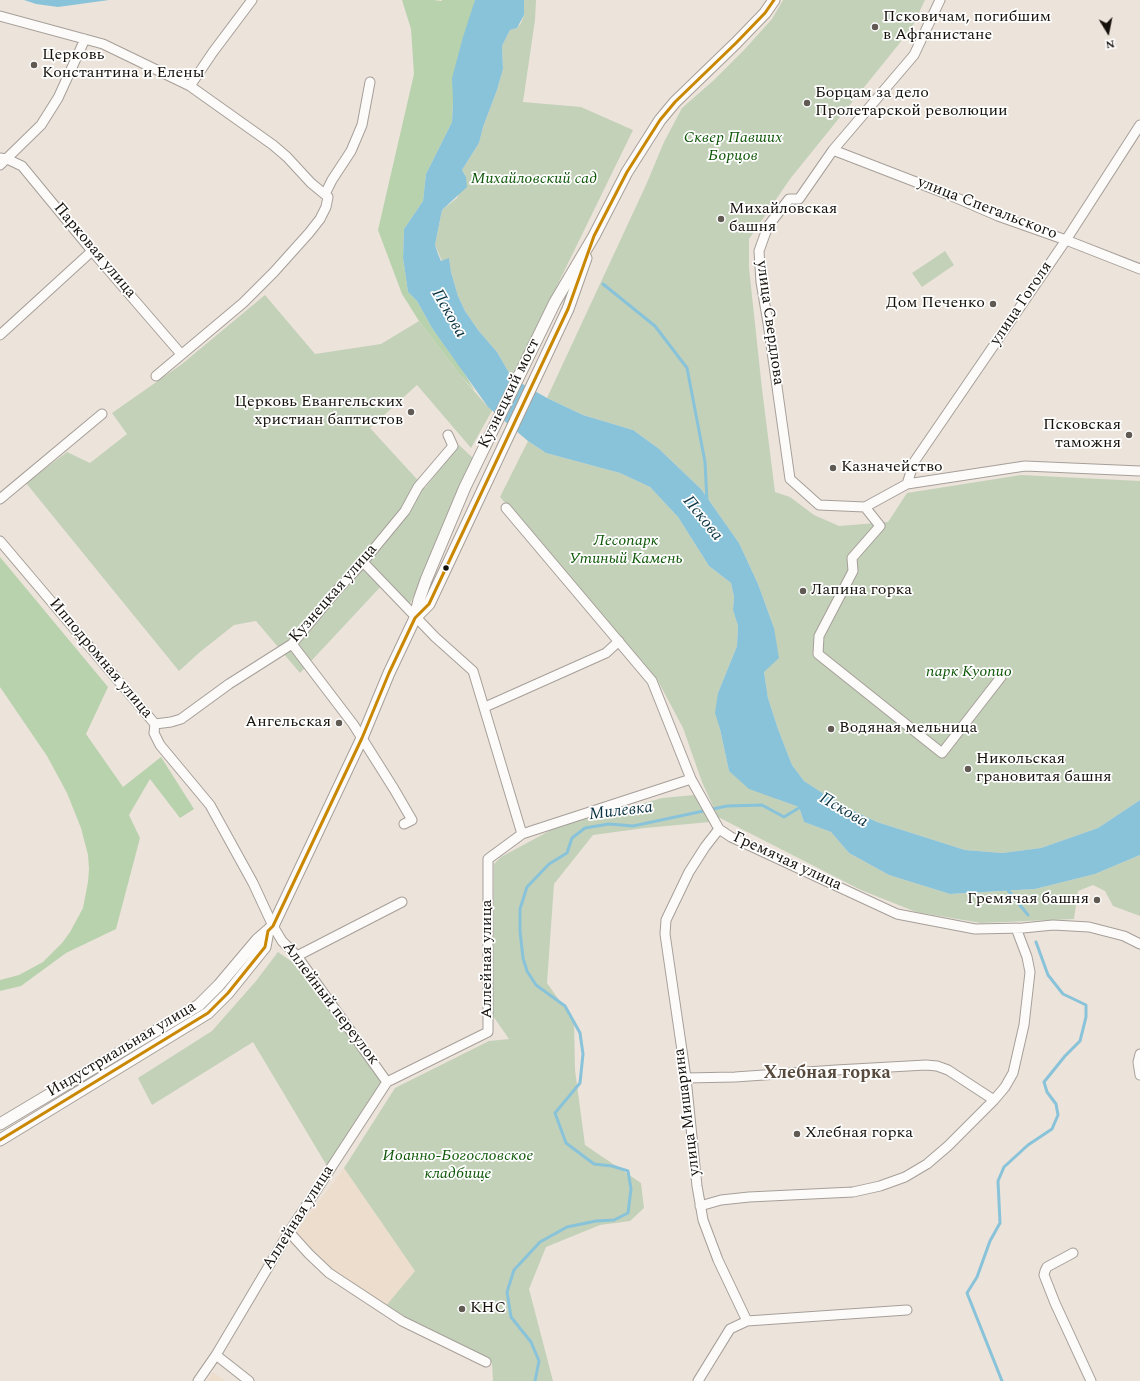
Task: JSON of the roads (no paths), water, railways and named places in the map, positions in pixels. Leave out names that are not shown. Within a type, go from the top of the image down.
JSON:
[{"type":"street","points":[[190,86],[213,52],[252,0]]},
{"type":"street","points":[[594,236],[627,172],[660,120],[675,102],[765,14],[774,0]]},
{"type":"street","name":"улица Свердлова","points":[[865,506],[820,505],[790,479],[761,282],[760,251],[768,226],[789,199],[799,199],[833,150],[914,55],[940,0]]},
{"type":"street","points":[[0,16],[103,44],[190,86],[273,145],[326,196]]},
{"type":"street","points":[[2,161],[41,124],[54,105],[85,39]]},
{"type":"street","points":[[156,376],[243,302],[274,272],[320,219],[326,207],[326,196],[332,180],[351,151],[362,124],[370,82]]},
{"type":"street","name":"улица Гоголя","points":[[907,484],[914,462],[1066,240],[1140,125]]},
{"type":"street","name":"улица Спегальского","points":[[833,150],[952,196],[998,216],[1066,240],[1140,269]]},
{"type":"street","name":"Парковая улица","points":[[2,161],[22,166],[92,251],[181,354]]},
{"type":"street","name":"Кузнецкий мост","points":[[465,487],[555,302],[594,236]]},
{"type":"street","name":"Кузнецкий мост","points":[[480,496],[568,309],[594,236]]},
{"type":"street","points":[[0,335],[92,251]]},
{"type":"street","points":[[0,498],[102,414]]},
{"type":"street","name":"Кузнецкая улица","points":[[155,724],[182,719],[229,684],[292,644],[405,511],[418,487],[453,446],[448,435]]},
{"type":"street","points":[[1001,677],[942,753],[818,654],[819,636],[853,571],[852,558],[880,526],[865,506],[907,484],[1025,466],[1140,471]]},
{"type":"street","name":"Индустриальная улица","points":[[0,1140],[208,1013],[228,993],[265,947],[271,928],[362,738],[389,673],[415,618],[421,593],[465,487]]},
{"type":"street","name":"Индустриальная улица","points":[[415,618],[429,604],[480,496]]},
{"type":"street","points":[[506,508],[652,681],[691,779],[717,825]]},
{"type":"street","name":"Ипподромная улица","points":[[0,541],[155,724],[154,733],[160,745],[210,805],[253,883],[271,928]]},
{"type":"street","points":[[363,562],[415,618],[473,671],[522,834],[691,779]]},
{"type":"street","points":[[485,707],[606,653],[619,641]]},
{"type":"street","points":[[292,644],[362,738],[394,789],[412,820],[404,824]]},
{"type":"street","name":"Гремячая улица","points":[[717,825],[731,837],[897,914],[975,929],[1020,928],[1053,925],[1089,927],[1124,936],[1140,944]]},
{"type":"street","name":"улица Мишарина","points":[[717,825],[689,872],[666,920],[665,934],[686,1078],[700,1206],[703,1220],[718,1260],[747,1321]]},
{"type":"street","name":"Аллейная улица","points":[[198,1381],[216,1355],[288,1232],[387,1082],[488,1032],[488,859],[522,834]]},
{"type":"street","points":[[298,956],[402,902]]},
{"type":"street","name":"Индустриальная улица","points":[[0,1124],[199,1005],[219,985],[257,940],[271,928]]},
{"type":"street","name":"Аллейный переулок","points":[[271,928],[298,956],[387,1082]]},
{"type":"street","points":[[700,1206],[721,1200],[749,1197],[853,1192],[880,1186],[905,1177],[926,1164],[948,1146],[994,1100],[1005,1087],[1013,1073],[1024,1025],[1030,972],[1020,928]]},
{"type":"street","points":[[1140,1054],[1138,1062],[1140,1075]]},
{"type":"street","points":[[686,1078],[736,1077],[926,1065],[937,1066],[948,1070],[994,1100]]},
{"type":"street","points":[[288,1232],[329,1273],[402,1321],[486,1362]]},
{"type":"street","points":[[1073,1253],[1047,1267],[1044,1275],[1055,1303],[1092,1381]]},
{"type":"street","points":[[698,1381],[730,1329],[747,1321],[907,1310]]},
{"type":"street","points":[[216,1355],[249,1381]]},
{"type":"water","points":[[24,0],[109,0],[58,7],[36,4]]},
{"type":"water","name":"Пскова","points":[[475,0],[524,0],[524,15],[517,28],[510,30],[502,46],[503,69],[497,90],[483,127],[479,143],[462,170],[466,177],[467,187],[442,210],[435,245],[438,254],[441,261],[449,258],[451,272],[458,296],[465,311],[478,330],[497,352],[512,378],[547,398],[583,415],[633,430],[658,448],[701,489],[739,543],[758,584],[774,628],[779,658],[764,672],[768,698],[792,765],[804,781],[841,805],[877,822],[965,850],[1002,853],[1041,848],[1098,828],[1140,800],[1140,855],[1095,874],[1035,889],[950,894],[889,875],[849,853],[831,832],[804,822],[799,807],[749,789],[729,771],[715,713],[718,693],[737,646],[738,626],[733,610],[734,597],[731,583],[709,566],[678,517],[650,487],[620,473],[546,453],[528,441],[488,407],[432,328],[417,301],[408,292],[403,258],[404,229],[423,201],[426,174],[452,122],[452,78]]},
{"type":"waterway","name":"Пскова","points":[[603,284],[655,326],[687,368],[705,462],[707,501]]},
{"type":"waterway","name":"Милевка","points":[[535,1381],[539,1361],[531,1342],[511,1317],[507,1292],[514,1270],[540,1242],[567,1227],[596,1221],[614,1220],[628,1213],[631,1189],[628,1171],[612,1166],[594,1164],[566,1143],[555,1113],[580,1083],[583,1054],[580,1033],[565,1006],[536,985],[527,971],[523,958],[520,931],[520,909],[527,887],[549,864],[567,853],[572,838],[585,828],[609,824],[633,826],[727,806],[762,805],[784,817],[802,806]]},
{"type":"waterway","points":[[1007,889],[1028,915]]},
{"type":"waterway","points":[[1002,1381],[967,1293],[977,1277],[990,1241],[1000,1223],[998,1181],[1004,1167],[1028,1145],[1052,1129],[1058,1115],[1056,1104],[1047,1092],[1044,1082],[1065,1056],[1080,1041],[1086,1017],[1086,1005],[1063,994],[1048,975],[1036,942]]},
{"type":"place","name":"Псковичам, погибшим в Афганистане","points":[[875,27]]},
{"type":"place","name":"Церковь Константина и Елены","points":[[34,65]]},
{"type":"place","name":"Борцам за дело Пролетарской революции","points":[[807,103]]},
{"type":"place","name":"Михайловская башня","points":[[721,219]]},
{"type":"place","name":"Дом Печенко","points":[[993,304]]},
{"type":"place","name":"Церковь Евангельских христиан баптистов","points":[[411,412]]},
{"type":"place","name":"Псковская таможня","points":[[1129,435]]},
{"type":"place","name":"Казначейство","points":[[833,468]]},
{"type":"place","name":"Лапина горка","points":[[803,591]]},
{"type":"place","name":"Ангельская","points":[[339,723]]},
{"type":"place","name":"Водяная мельница","points":[[831,729]]},
{"type":"place","name":"Никольская грановитая башня","points":[[968,769]]},
{"type":"place","name":"Гремячая башня","points":[[1097,900]]},
{"type":"place","name":"Хлебная горка","points":[[797,1134]]},
{"type":"place","name":"КНС","points":[[462,1309]]},
{"type":"district","name":"Хлебная горка","points":[[827,1074]]},
{"type":"park label","name":"Сквер Павших Борцов","points":[[733,148]]},
{"type":"park label","name":"Михайловский сад","points":[[534,180]]},
{"type":"park label","name":"Лесопарк Утиный Камень","points":[[626,551]]},
{"type":"park label","name":"парк Куопио","points":[[969,673]]},
{"type":"park label","name":"Иоанно-Богословское кладбище","points":[[458,1166]]}]
